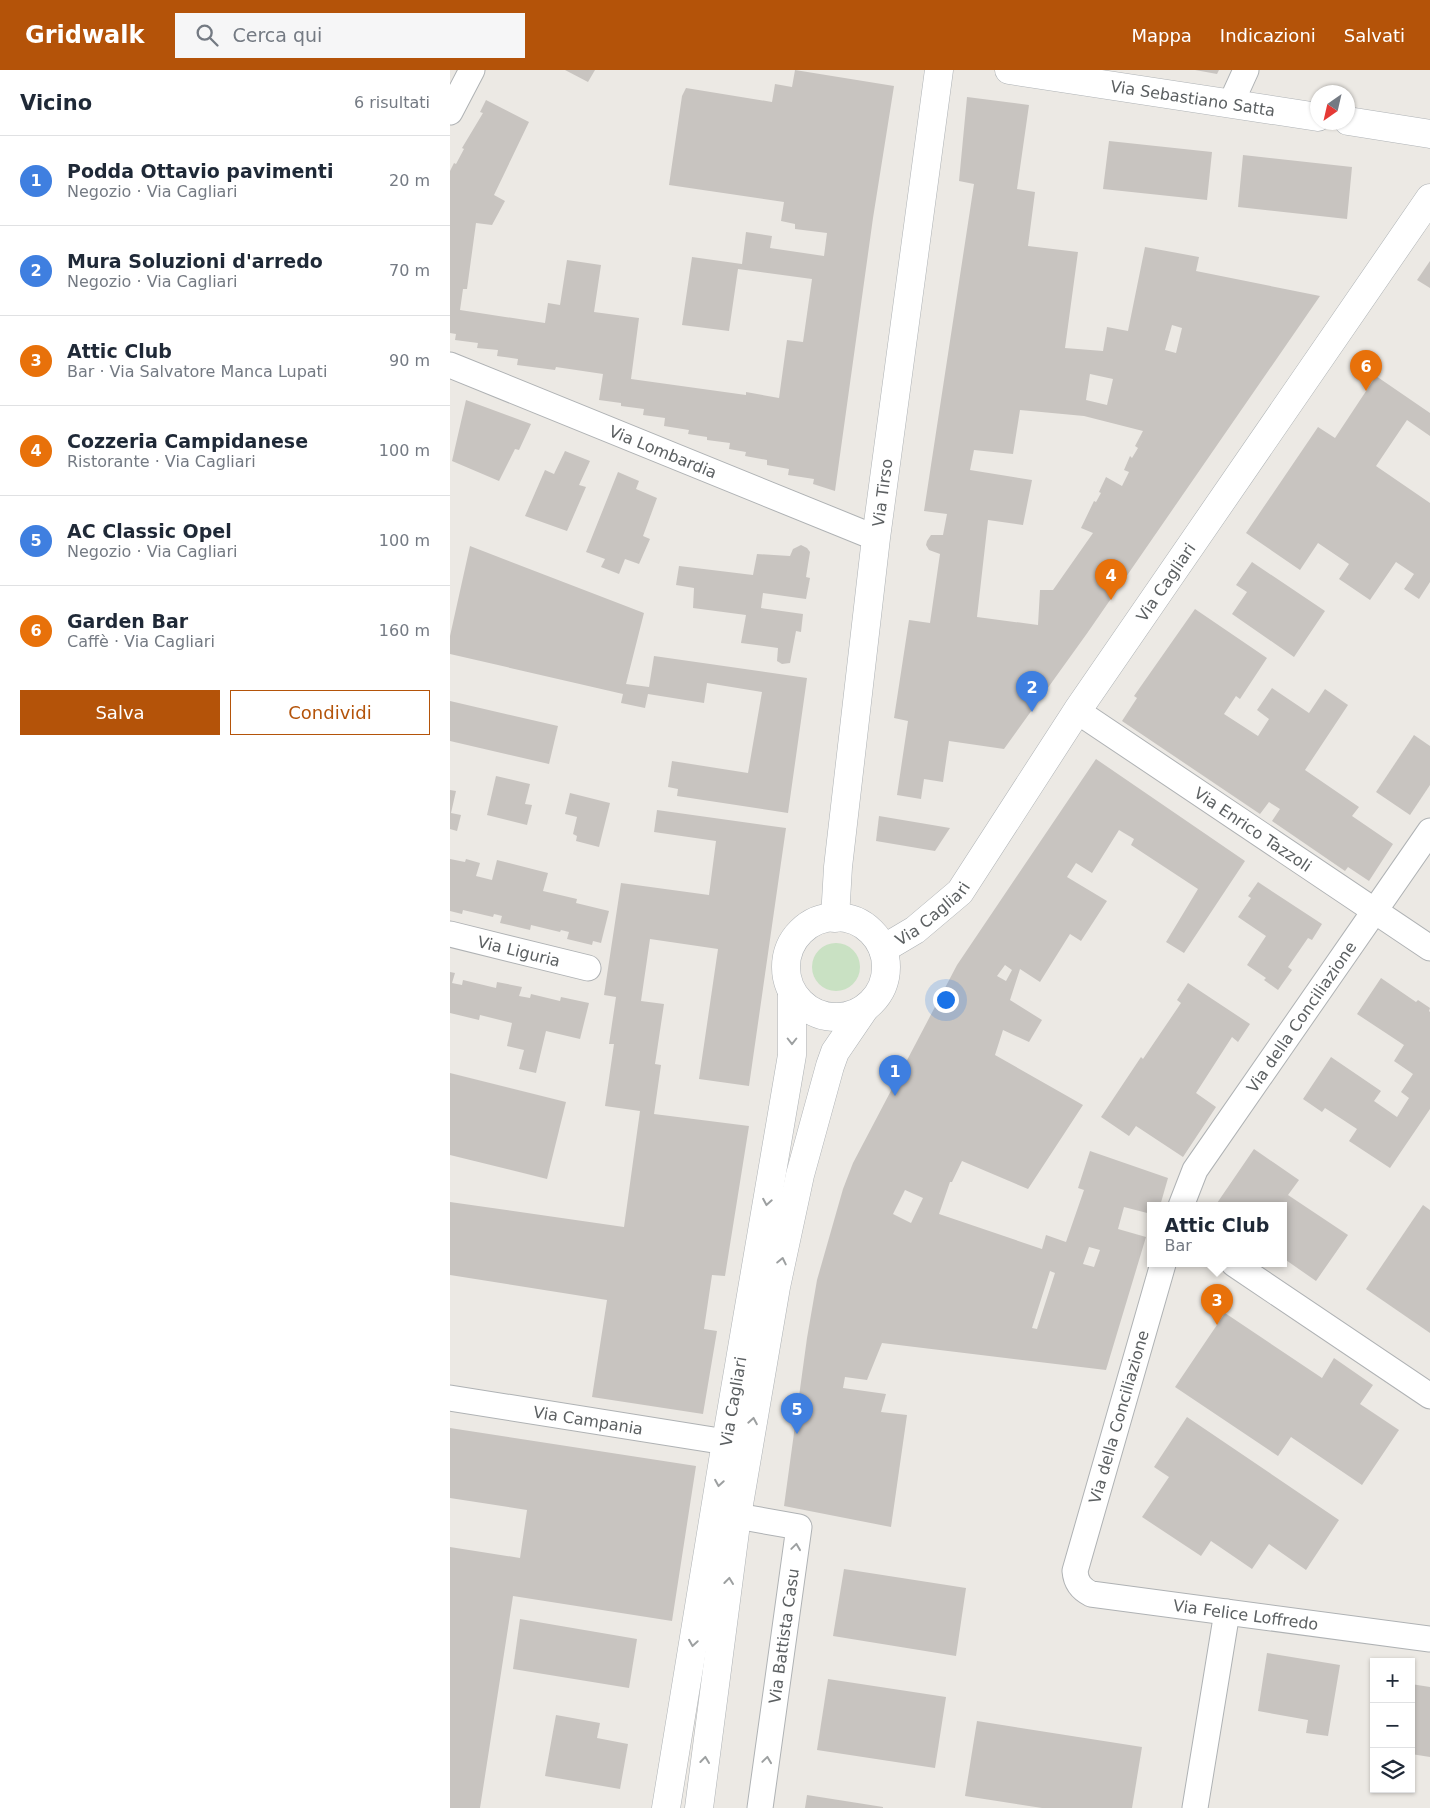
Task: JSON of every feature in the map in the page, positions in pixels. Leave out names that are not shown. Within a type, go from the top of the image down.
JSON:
[{"type":"main road","name":"Via Tirso","points":[[835,918],[838,868],[876,538],[939,70]]},
{"type":"main road","name":"Via Sebastiano Satta","points":[[1009,70],[1310,115]]},
{"type":"main road","points":[[1355,122],[1430,134]]},
{"type":"main road","name":"Via Cagliari","points":[[883,949],[915,930],[960,892],[1077,711],[1430,198]]},
{"type":"main road","points":[[845,918],[864,926],[875,936],[883,949],[886,963],[885,978],[881,990],[874,1001],[850,1016],[834,1018],[817,1014],[803,1006],[792,993],[787,980],[785,966],[788,952],[794,939],[804,928],[816,921],[845,918]]},
{"type":"main road","name":"Via Cagliari","points":[[666,1808],[792,1055],[792,993]]},
{"type":"main road","name":"Via Cagliari","points":[[699,1808],[737,1516],[776,1287],[800,1175],[835,1052],[865,1008]]},
{"type":"street","points":[[1231,103],[1246,70]]},
{"type":"street","points":[[450,112],[465,72]]},
{"type":"street","name":"Via Lombardia","points":[[450,366],[876,538]]},
{"type":"street","name":"Via Enrico Tazzoli","points":[[1077,711],[1430,948]]},
{"type":"street","name":"Via della Conciliazione","points":[[1183,1202],[1195,1170],[1430,831]]},
{"type":"street","name":"Via Liguria","points":[[450,934],[588,968]]},
{"type":"street","name":"Via della Conciliazione","points":[[1075,1571],[1162,1267]]},
{"type":"street","points":[[1238,1267],[1430,1396]]},
{"type":"street","name":"Via Campania","points":[[450,1398],[726,1442]]},
{"type":"street","name":"Via Battista Casu","points":[[737,1516],[799,1527],[760,1808]]},
{"type":"street","name":"Via Felice Loffredo","points":[[1075,1571],[1075,1578],[1080,1587],[1091,1594],[1430,1639]]},
{"type":"street","points":[[1195,1808],[1227,1612]]},
{"type":"green space","points":[[831,943],[841,943],[850,947],[856,953],[859,958],[859,976],[850,987],[841,991],[831,991],[822,987],[816,981],[812,972],[812,962],[816,953],[822,947]]},
{"type":"building","points":[[565,70],[595,70],[588,82]]},
{"type":"building","points":[[795,70],[894,86],[873,218],[835,491],[813,484],[814,479],[788,475],[789,469],[767,465],[767,460],[745,456],[746,452],[729,449],[730,443],[707,440],[707,437],[688,434],[689,430],[664,426],[665,418],[643,415],[644,409],[621,406],[621,403],[599,400],[603,374],[556,367],[555,370],[517,365],[518,359],[497,356],[498,350],[477,348],[478,343],[455,340],[456,334],[450,333],[450,171],[454,163],[456,164],[464,149],[462,148],[483,113],[480,112],[486,100],[529,122],[494,195],[505,201],[492,225],[476,223],[467,289],[463,289],[460,310],[545,323],[548,303],[560,305],[567,260],[601,265],[594,312],[639,318],[631,379],[746,395],[746,392],[779,398],[787,340],[803,342],[812,279],[738,269],[729,331],[682,325],[692,257],[742,264],[746,232],[772,236],[770,248],[824,256],[827,233],[795,229],[795,224],[781,221],[784,202],[669,185],[682,96],[686,88],[772,102],[775,84],[792,87]]},
{"type":"building","points":[[1195,70],[1219,70],[1217,74]]},
{"type":"building","points":[[967,97],[1029,105],[1017,189],[1035,192],[1028,246],[1078,252],[1065,348],[1103,351],[1107,327],[1128,331],[1145,247],[1199,257],[1196,271],[1320,296],[1088,632],[1004,749],[949,741],[943,782],[924,779],[921,799],[897,795],[908,721],[894,718],[909,620],[930,623],[940,554],[929,550],[926,545],[927,541],[931,535],[943,535],[947,514],[924,511],[974,184],[959,181]],"holes":[[[1172,325],[1182,328],[1176,353],[1165,350]],[[1090,374],[1113,379],[1107,405],[1086,400]],[[1020,410],[1084,416],[1143,431],[1135,446],[1138,448],[1132,458],[1130,456],[1124,470],[1129,472],[1122,486],[1106,477],[1099,492],[1101,493],[1096,502],[1094,501],[1081,528],[1093,533],[1053,590],[1040,590],[1038,625],[977,617],[988,520],[1023,525],[1032,480],[970,470],[974,450],[1013,454]]]},
{"type":"building","points":[[1109,141],[1212,152],[1207,200],[1103,189]]},
{"type":"building","points":[[1243,155],[1352,167],[1347,219],[1238,207]]},
{"type":"building","points":[[1430,261],[1430,288],[1417,280]]},
{"type":"building","points":[[1376,376],[1430,413],[1430,436],[1407,420],[1376,466],[1430,503],[1430,582],[1419,599],[1404,589],[1414,574],[1396,562],[1370,600],[1339,579],[1349,564],[1318,543],[1300,570],[1246,533],[1318,427],[1335,438]]},
{"type":"building","points":[[466,400],[531,424],[519,450],[515,449],[499,481],[452,461]]},
{"type":"building","points":[[565,451],[590,461],[579,485],[586,487],[567,531],[525,516],[545,470],[554,474]]},
{"type":"building","points":[[618,472],[639,481],[636,489],[657,498],[643,536],[650,539],[639,564],[625,559],[619,574],[601,567],[605,559],[586,552]]},
{"type":"building","points":[[801,545],[810,552],[806,577],[810,578],[806,599],[763,593],[761,608],[803,614],[801,632],[796,631],[790,663],[782,664],[777,661],[778,648],[741,643],[746,615],[693,608],[694,588],[676,585],[679,566],[753,575],[757,554],[790,556],[793,549]]},
{"type":"building","points":[[470,546],[644,613],[626,684],[649,687],[654,656],[807,678],[788,813],[677,796],[678,789],[668,787],[672,761],[748,773],[762,692],[707,683],[704,703],[648,694],[645,708],[621,703],[623,694],[450,654],[450,636]]},
{"type":"building","points":[[1252,562],[1325,611],[1294,657],[1232,614],[1247,592],[1236,585]]},
{"type":"building","points":[[1195,609],[1267,658],[1240,699],[1236,696],[1224,714],[1258,736],[1269,719],[1257,710],[1272,688],[1309,713],[1325,689],[1348,705],[1305,770],[1359,807],[1352,816],[1393,844],[1369,881],[1348,867],[1345,871],[1272,821],[1280,809],[1269,802],[1260,814],[1122,721],[1137,698],[1134,696]]},
{"type":"building","points":[[450,701],[558,726],[549,764],[450,741]]},
{"type":"building","points":[[1414,735],[1430,746],[1430,785],[1410,815],[1376,792]]},
{"type":"building","points":[[1096,759],[1245,861],[1184,953],[1166,942],[1198,889],[1131,845],[1134,839],[1119,830],[1092,873],[1076,863],[1067,877],[1107,901],[1081,941],[1070,934],[1040,982],[1020,969],[1010,1000],[1042,1020],[1029,1042],[1003,1030],[995,1055],[1083,1105],[1028,1189],[962,1161],[952,1182],[950,1182],[939,1214],[1042,1249],[1046,1235],[1066,1242],[1084,1190],[1078,1188],[1090,1151],[1168,1178],[1161,1202],[1147,1202],[1147,1213],[1124,1207],[1118,1229],[1146,1237],[1106,1370],[882,1343],[867,1380],[845,1377],[843,1388],[886,1394],[881,1412],[907,1415],[891,1527],[784,1506],[807,1338],[817,1280],[843,1189],[853,1163],[957,965]],"holes":[[[1005,965],[1012,970],[1006,981],[997,976]],[[905,1190],[923,1198],[911,1223],[893,1214]],[[1089,1247],[1100,1250],[1094,1267],[1083,1264]],[[1050,1271],[1055,1273],[1037,1329],[1032,1328]]]},
{"type":"building","points":[[496,776],[530,784],[525,804],[532,805],[527,825],[487,815]]},
{"type":"building","points":[[450,790],[456,791],[451,813],[461,815],[457,831],[450,829]]},
{"type":"building","points":[[570,793],[610,803],[599,847],[576,841],[577,836],[573,834],[577,817],[565,814]]},
{"type":"building","points":[[657,810],[786,828],[749,1086],[699,1079],[718,949],[650,939],[641,1001],[664,1004],[655,1064],[661,1065],[654,1114],[749,1126],[725,1276],[712,1275],[704,1329],[717,1331],[703,1414],[592,1397],[607,1300],[450,1275],[450,1202],[624,1227],[640,1111],[605,1106],[614,1044],[609,1044],[616,997],[604,995],[621,883],[709,895],[716,841],[654,832]]},
{"type":"building","points":[[879,816],[950,828],[935,851],[876,841]]},
{"type":"building","points":[[450,859],[465,862],[466,859],[480,863],[476,876],[492,880],[497,860],[548,873],[543,891],[577,899],[576,903],[609,911],[601,943],[593,941],[592,945],[567,939],[569,932],[561,930],[560,932],[531,925],[530,930],[500,923],[502,916],[494,914],[493,917],[463,910],[462,914],[450,911]]},
{"type":"building","points":[[1258,882],[1322,924],[1312,940],[1308,938],[1288,967],[1292,970],[1278,990],[1264,980],[1266,978],[1247,965],[1266,936],[1238,917],[1251,898],[1248,896]]},
{"type":"building","points":[[450,972],[455,973],[452,983],[462,985],[463,980],[496,988],[497,982],[522,987],[519,996],[530,998],[531,994],[560,1001],[561,997],[589,1003],[580,1039],[546,1031],[536,1073],[519,1069],[524,1050],[507,1046],[512,1023],[480,1015],[479,1020],[450,1013]]},
{"type":"building","points":[[1381,978],[1416,1002],[1418,1000],[1430,1008],[1430,1109],[1390,1168],[1349,1141],[1357,1129],[1325,1108],[1322,1112],[1303,1099],[1331,1057],[1381,1091],[1374,1101],[1397,1117],[1409,1098],[1401,1092],[1413,1074],[1394,1061],[1404,1045],[1357,1014]]},
{"type":"building","points":[[1188,983],[1250,1024],[1238,1042],[1232,1037],[1196,1093],[1216,1107],[1183,1157],[1136,1126],[1129,1136],[1101,1117],[1141,1057],[1143,1059],[1181,1003],[1177,1000]]},
{"type":"building","points":[[450,1073],[566,1102],[547,1179],[450,1155]]},
{"type":"building","points":[[1254,1149],[1299,1180],[1288,1195],[1348,1235],[1316,1281],[1287,1261],[1287,1202],[1218,1202]]},
{"type":"building","points":[[1423,1205],[1430,1210],[1430,1333],[1366,1289]]},
{"type":"building","points":[[1225,1313],[1322,1378],[1334,1358],[1373,1385],[1360,1404],[1399,1430],[1362,1485],[1291,1437],[1278,1456],[1175,1387]]},
{"type":"building","points":[[1187,1417],[1339,1520],[1306,1570],[1269,1544],[1252,1569],[1211,1541],[1201,1556],[1142,1517],[1169,1477],[1154,1467]]},
{"type":"building","points":[[450,1428],[696,1466],[672,1621],[513,1596],[480,1808],[450,1808],[450,1547],[520,1558],[527,1510],[450,1498]]},
{"type":"building","points":[[844,1569],[966,1588],[956,1656],[833,1636]]},
{"type":"building","points":[[520,1619],[637,1639],[629,1688],[513,1669]]},
{"type":"building","points":[[1267,1653],[1340,1665],[1328,1736],[1306,1733],[1308,1720],[1258,1711]]},
{"type":"building","points":[[828,1679],[946,1697],[935,1768],[817,1750]]},
{"type":"building","points":[[1415,1685],[1430,1687],[1430,1757],[1415,1755]]},
{"type":"building","points":[[556,1715],[600,1723],[597,1738],[628,1744],[620,1789],[545,1776]]},
{"type":"building","points":[[977,1721],[1142,1747],[1132,1808],[1042,1808],[965,1796]]},
{"type":"building","points":[[807,1795],[883,1807],[883,1808],[805,1808]]},
{"type":"place","name":"Garden Bar","points":[[1366,391]]},
{"type":"place","name":"Cozzeria Campidanese","points":[[1111,600]]},
{"type":"place","name":"Mura Soluzioni d'arredo","points":[[1032,712]]},
{"type":"place","name":"Podda Ottavio pavimenti","points":[[895,1096]]},
{"type":"place","name":"Attic Club","points":[[1217,1325]]},
{"type":"place","name":"AC Classic Opel","points":[[797,1434]]}]
